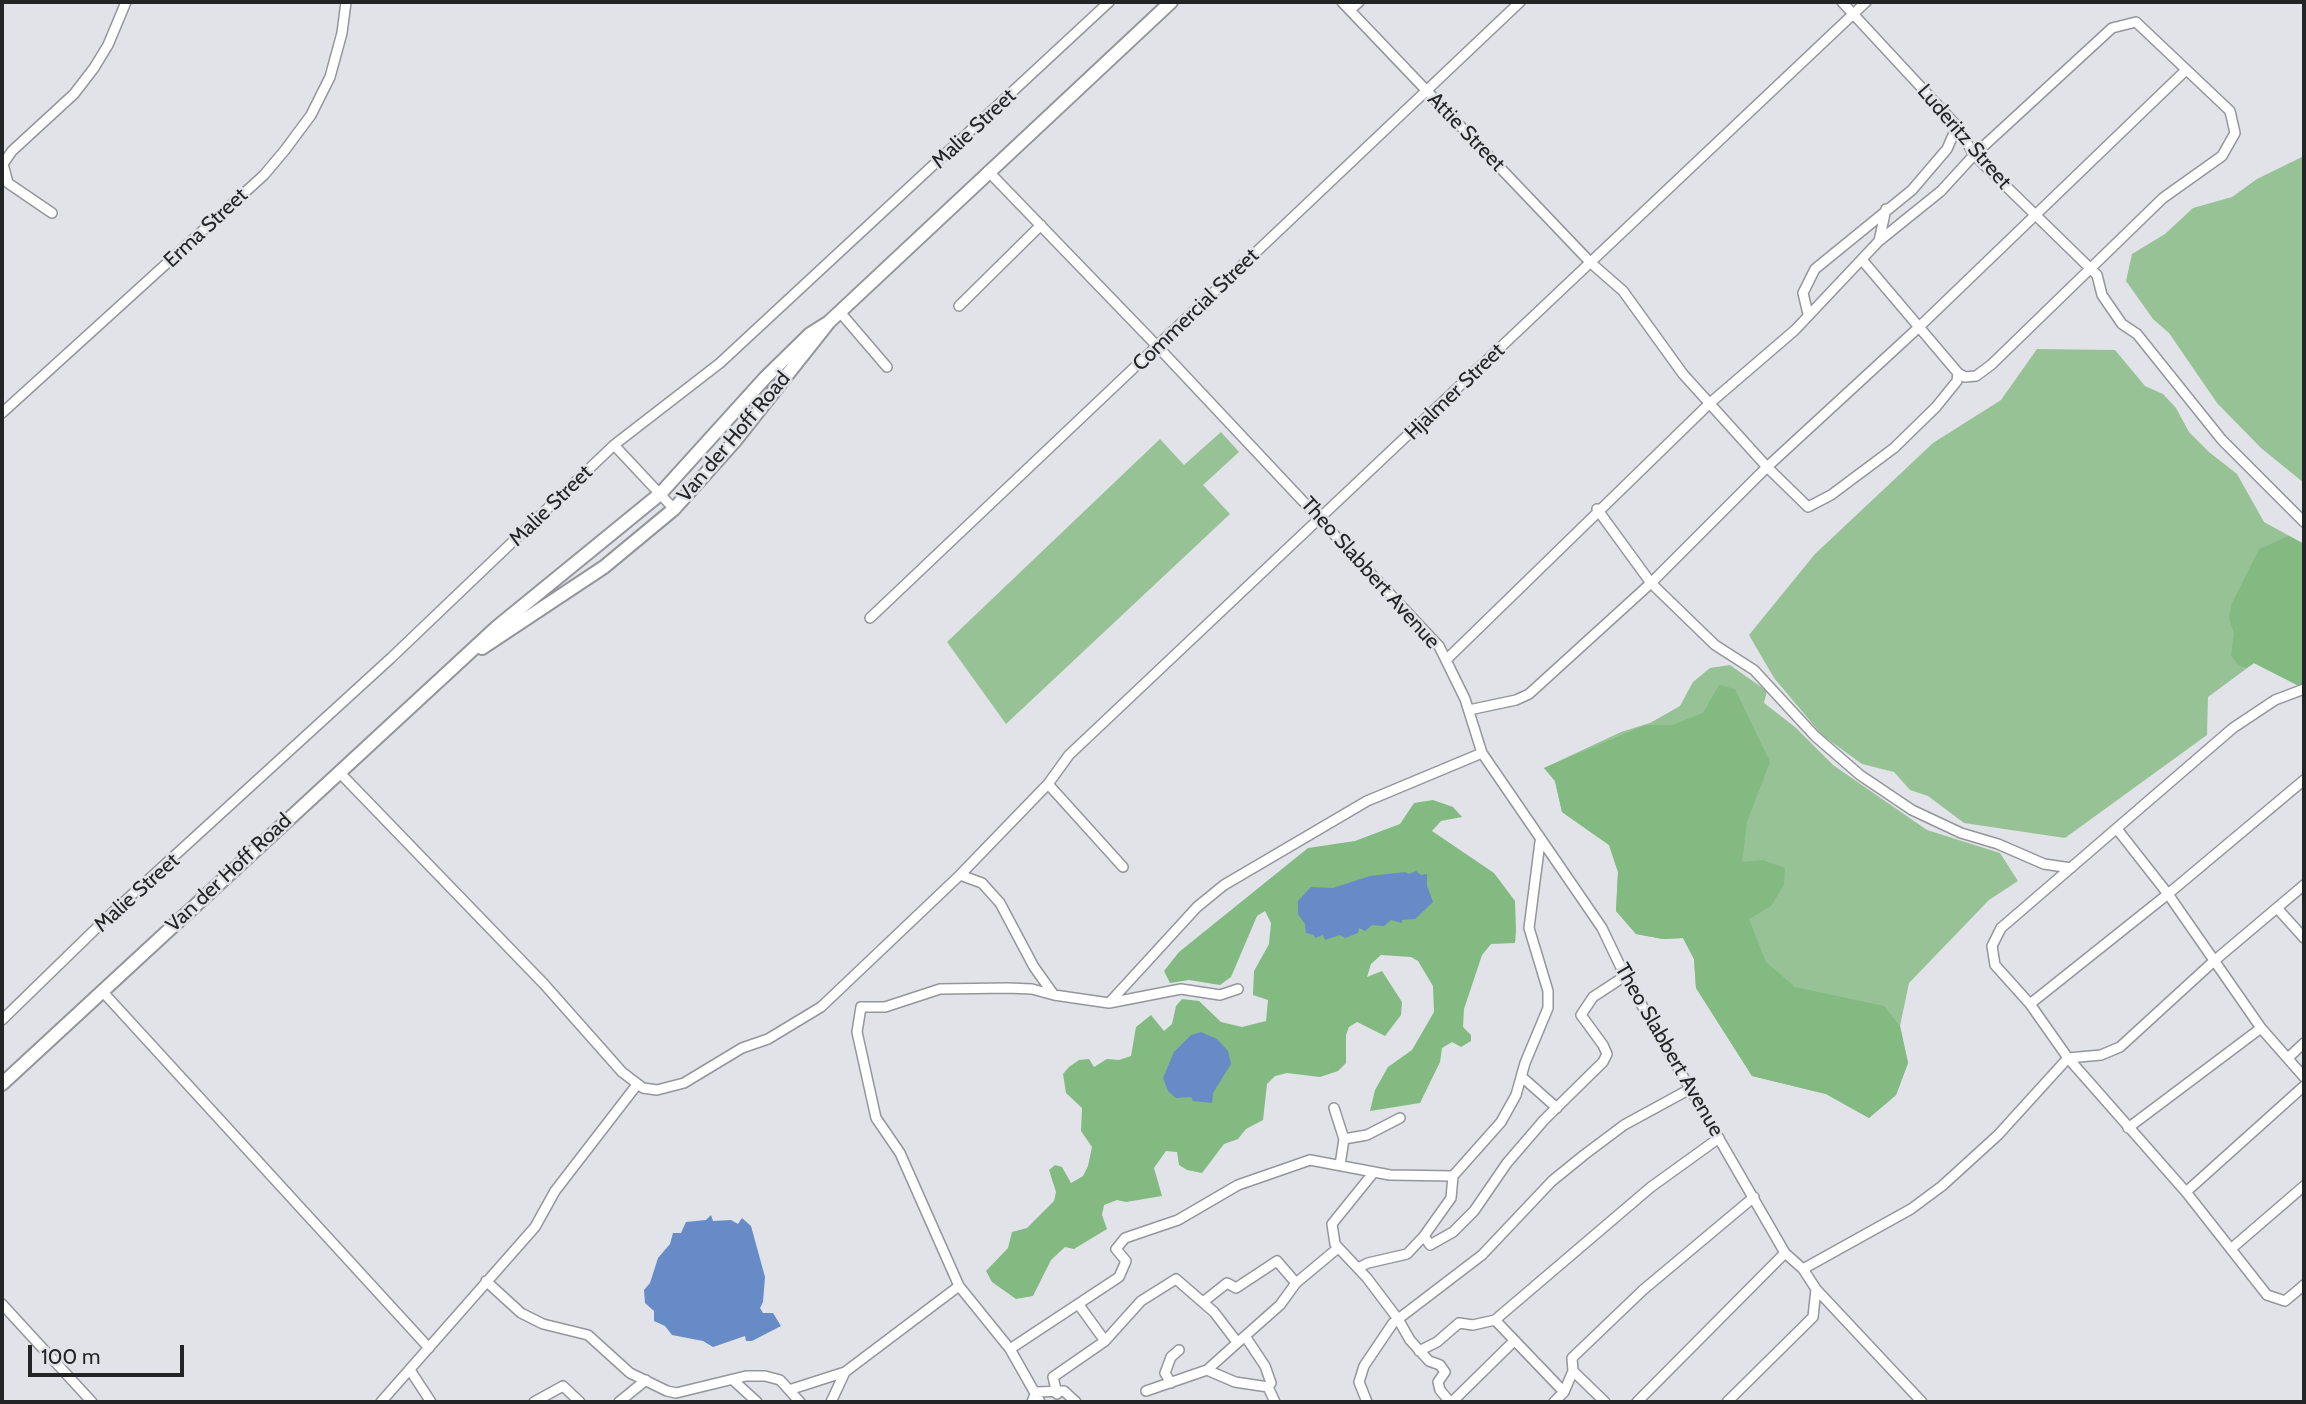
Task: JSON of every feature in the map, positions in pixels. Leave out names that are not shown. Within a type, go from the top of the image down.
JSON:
[{"type":"main road","name":"Van der Hoff Road","points":[[457,663],[604,567],[674,509],[734,442],[839,311],[1171,2]]},
{"type":"main road","name":"Van der Hoff Road","points":[[2,1084],[457,663],[660,494],[765,378],[810,334],[829,322]]},
{"type":"street","points":[[52,213],[8,183],[3,164],[12,151],[74,94],[94,68],[108,46],[126,2]]},
{"type":"street","name":"Erma Street","points":[[2,413],[243,194],[285,150],[311,115],[330,78],[342,33],[346,2]]},
{"type":"street","name":"Malie Street","points":[[2,1020],[114,911],[400,650],[614,445],[720,363],[1110,2]]},
{"type":"street","name":"Attie Street","points":[[1342,2],[1591,263],[1631,300],[1671,358],[1767,467],[1808,507],[1831,495],[1894,448],[1936,407],[1957,381],[1958,373]]},
{"type":"street","points":[[1350,10],[1359,2]]},
{"type":"street","name":"Commercial Street","points":[[870,618],[1520,2]]},
{"type":"street","name":"Luderitz Street","points":[[1842,2],[1957,126],[1974,155],[2097,275],[2102,295],[2122,324],[2137,334],[2222,440],[2304,522]]},
{"type":"street","name":"Hjalmer Street","points":[[636,1086],[657,1090],[684,1083],[821,1007],[960,874],[1048,784],[1069,755],[1322,519],[1866,2]]},
{"type":"street","points":[[1446,660],[1521,589],[1597,509],[1710,403],[1795,330],[1879,241],[1941,191],[1974,155],[2112,28],[2136,22],[2230,111],[2235,132],[2221,156],[2163,198],[1984,372],[1965,377],[1958,373],[1863,261]]},
{"type":"street","points":[[1469,710],[1516,701],[1529,694],[1651,583],[1767,467],[1918,328],[2186,70]]},
{"type":"street","points":[[1808,314],[1803,293],[1815,269],[1912,190],[1936,163],[1957,126]]},
{"type":"street","name":"Theo Slabbert Avenue","points":[[988,171],[1158,346],[1439,646],[1469,710],[1482,753],[1540,842],[1602,928],[1625,976],[1785,1253],[1803,1269],[1816,1289],[1922,1402]]},
{"type":"street","points":[[1879,241],[1886,209]]},
{"type":"street","points":[[959,306],[1041,225]]},
{"type":"street","points":[[839,311],[887,367]]},
{"type":"street","points":[[614,445],[674,509]]},
{"type":"street","points":[[1597,509],[1651,583],[1715,645],[1754,670],[1815,736],[1881,789],[1912,810],[1961,834],[1998,844],[2044,864],[2071,868]]},
{"type":"street","points":[[2304,689],[2275,700],[2233,728],[1995,936],[1992,956],[1995,965],[2030,1004],[2068,1058],[2186,1192],[2273,1299],[2290,1299],[2304,1285]]},
{"type":"street","points":[[1109,1003],[1197,907],[1224,885],[1355,807],[1482,753]]},
{"type":"street","points":[[339,772],[544,984],[636,1086],[555,1191],[535,1227],[381,1402]]},
{"type":"street","points":[[2030,1004],[2168,894],[2304,780]]},
{"type":"street","points":[[1048,784],[1123,867]]},
{"type":"street","points":[[2117,829],[2168,894],[2261,1028],[2304,1077]]},
{"type":"street","points":[[1358,1268],[1372,1262],[1404,1256],[1424,1236],[1451,1198],[1453,1176],[1495,1132],[1516,1095],[1549,1005],[1548,991],[1530,928],[1540,842]]},
{"type":"street","points":[[960,874],[982,883],[1000,903],[1034,967],[1054,995]]},
{"type":"street","points":[[1803,1269],[1894,1219],[1942,1186],[1998,1135],[2068,1058],[2101,1055],[2120,1047],[2214,961],[2304,885]]},
{"type":"street","points":[[2277,908],[2304,938]]},
{"type":"street","points":[[1424,1236],[1430,1245],[1452,1232],[1474,1212],[1507,1163],[1557,1108],[1588,1079],[1607,1054],[1581,1015],[1585,1005],[1606,986],[1625,976]]},
{"type":"street","points":[[1041,1402],[1010,1349],[959,1286],[901,1153],[876,1118],[857,1032],[861,1007],[885,1007],[953,988],[1032,989],[1109,1003],[1176,989],[1190,988],[1220,995],[1238,989]]},
{"type":"street","points":[[102,991],[429,1348]]},
{"type":"street","points":[[2128,1128],[2261,1028]]},
{"type":"street","points":[[2288,1058],[2304,1043]]},
{"type":"street","points":[[1522,1077],[1557,1108]]},
{"type":"street","points":[[2186,1192],[2304,1086]]},
{"type":"street","points":[[1367,1402],[1359,1382],[1364,1366],[1398,1319],[1482,1255],[1552,1181],[1584,1155],[1624,1125],[1690,1088]]},
{"type":"street","points":[[1334,1108],[1344,1139],[1340,1165]]},
{"type":"street","points":[[1344,1139],[1367,1135],[1400,1118]]},
{"type":"street","points":[[1419,1350],[1437,1342],[1459,1323],[1473,1325],[1495,1320],[1651,1187],[1719,1138]]},
{"type":"street","points":[[1010,1349],[1119,1277],[1126,1261],[1116,1249],[1125,1238],[1178,1220],[1225,1190],[1310,1160],[1374,1172],[1453,1176]]},
{"type":"street","points":[[1374,1172],[1332,1224],[1338,1248],[1358,1268],[1419,1350],[1445,1372],[1438,1382],[1440,1390],[1451,1402],[1514,1340]]},
{"type":"street","points":[[2232,1248],[2304,1186]]},
{"type":"street","points":[[1554,1402],[1564,1392],[1573,1371],[1572,1358],[1643,1290],[1754,1197]]},
{"type":"street","points":[[1146,1391],[1206,1370],[1280,1305],[1296,1283],[1338,1248]]},
{"type":"street","points":[[1637,1402],[1785,1253]]},
{"type":"street","points":[[1203,1302],[1227,1283],[1236,1288],[1277,1261],[1296,1283]]},
{"type":"street","points":[[1057,1394],[1053,1377],[1105,1341],[1141,1301],[1176,1279],[1241,1339],[1265,1366],[1271,1383],[1268,1387]]},
{"type":"street","points":[[486,1281],[521,1313],[543,1324],[588,1335],[630,1373],[676,1393],[708,1383],[746,1376],[776,1378],[792,1389],[800,1402]]},
{"type":"street","points":[[792,1389],[845,1373],[959,1286]]},
{"type":"street","points":[[1727,1402],[1813,1317],[1816,1289]]},
{"type":"street","points":[[2,1304],[92,1402]]},
{"type":"street","points":[[1079,1305],[1105,1341]]},
{"type":"street","points":[[1495,1320],[1564,1392]]},
{"type":"street","points":[[1171,1383],[1165,1373],[1171,1357],[1179,1350]]},
{"type":"street","points":[[410,1370],[431,1402]]},
{"type":"street","points":[[1206,1370],[1235,1382],[1268,1387]]},
{"type":"street","points":[[1573,1371],[1605,1402]]},
{"type":"street","points":[[831,1402],[845,1373]]},
{"type":"street","points":[[619,1402],[646,1380]]},
{"type":"street","points":[[733,1380],[757,1402]]},
{"type":"street","points":[[534,1402],[563,1386],[580,1402]]},
{"type":"street","points":[[1268,1387],[1275,1402]]},
{"type":"street","points":[[1036,1392],[1057,1394],[1064,1391],[1076,1402]]},
{"type":"street","points":[[1032,1402],[1036,1392]]},
{"type":"green space","points":[[2304,156],[2304,483],[2261,448],[2217,403],[2169,333],[2153,319],[2126,281],[2132,254],[2165,234],[2193,208],[2232,197],[2257,179]]},
{"type":"green space","points":[[2037,349],[2115,350],[2145,386],[2163,394],[2176,408],[2189,432],[2237,474],[2264,522],[2304,544],[2304,681],[2301,687],[2254,663],[2208,697],[2207,735],[2065,838],[1964,823],[1928,796],[1910,790],[1894,772],[1862,764],[1822,735],[1774,678],[1749,635],[1815,554],[1933,443],[2001,400]]},
{"type":"green space","points":[[1221,432],[1239,452],[1203,485],[1230,514],[1006,724],[947,642],[1160,439],[1184,465]]},
{"type":"green space","points":[[2289,536],[2304,544],[2304,681],[2301,687],[2254,663],[2247,668],[2238,665],[2231,655],[2234,634],[2229,618],[2232,603],[2259,549]]},
{"type":"green space","points":[[1730,665],[1767,691],[1764,703],[1795,727],[1833,765],[1927,830],[2000,853],[2018,881],[1989,900],[1909,983],[1900,1026],[1908,1063],[1896,1095],[1869,1118],[1826,1094],[1752,1076],[1696,988],[1694,959],[1683,938],[1663,939],[1636,934],[1616,911],[1618,872],[1609,845],[1562,812],[1555,781],[1544,768],[1621,732],[1650,723],[1680,706],[1693,682],[1710,668]]},
{"type":"green space","points":[[1719,685],[1735,689],[1770,762],[1747,822],[1742,862],[1763,860],[1785,868],[1784,885],[1771,906],[1749,919],[1766,962],[1795,987],[1884,1006],[1900,1026],[1908,1063],[1896,1095],[1869,1118],[1826,1094],[1752,1076],[1696,988],[1694,959],[1683,938],[1663,939],[1636,934],[1616,911],[1618,872],[1609,845],[1562,812],[1555,781],[1544,768],[1645,725],[1672,725],[1703,713]]},
{"type":"green space","points":[[1433,800],[1453,807],[1462,817],[1441,821],[1432,831],[1494,873],[1515,901],[1516,931],[1515,943],[1491,944],[1482,955],[1464,1009],[1463,1027],[1471,1035],[1471,1041],[1461,1047],[1452,1042],[1442,1048],[1440,1062],[1420,1103],[1370,1111],[1375,1090],[1388,1067],[1412,1050],[1434,1012],[1433,986],[1418,961],[1411,957],[1381,955],[1371,964],[1367,977],[1382,971],[1402,1002],[1401,1015],[1385,1036],[1357,1022],[1349,1027],[1346,1035],[1346,1063],[1338,1071],[1320,1077],[1287,1073],[1275,1076],[1267,1084],[1263,1120],[1246,1129],[1238,1139],[1224,1144],[1202,1173],[1187,1170],[1179,1165],[1177,1152],[1166,1151],[1154,1168],[1162,1196],[1126,1202],[1117,1200],[1104,1205],[1102,1215],[1107,1229],[1074,1249],[1065,1247],[1051,1260],[1033,1296],[1016,1299],[992,1282],[986,1271],[1008,1248],[1012,1232],[1027,1228],[1054,1201],[1056,1192],[1049,1170],[1055,1165],[1062,1167],[1071,1183],[1083,1176],[1088,1166],[1092,1147],[1081,1131],[1082,1108],[1066,1093],[1063,1074],[1069,1067],[1079,1060],[1089,1059],[1094,1067],[1107,1059],[1119,1060],[1131,1056],[1136,1027],[1151,1015],[1164,1031],[1172,1024],[1176,1006],[1182,999],[1199,1001],[1221,1022],[1242,1027],[1266,1021],[1268,1000],[1253,995],[1254,971],[1269,944],[1271,923],[1265,911],[1257,916],[1231,977],[1220,985],[1189,980],[1170,983],[1164,971],[1179,952],[1308,848],[1355,841],[1400,824],[1414,803]]},
{"type":"water","points":[[1416,871],[1421,875],[1427,874],[1427,886],[1433,902],[1415,919],[1402,920],[1402,923],[1391,920],[1384,926],[1372,925],[1365,931],[1359,928],[1358,933],[1345,938],[1340,935],[1325,940],[1323,935],[1315,938],[1314,935],[1306,933],[1305,924],[1298,914],[1298,901],[1311,887],[1333,888],[1370,876],[1405,872],[1409,874]]},
{"type":"water","points":[[1201,1032],[1217,1039],[1228,1051],[1231,1064],[1213,1093],[1212,1103],[1193,1101],[1191,1097],[1176,1098],[1168,1091],[1163,1078],[1174,1052],[1191,1035]]},
{"type":"water","points":[[711,1215],[713,1221],[731,1220],[738,1224],[742,1218],[751,1226],[765,1277],[760,1308],[763,1313],[773,1313],[781,1326],[752,1341],[746,1341],[745,1336],[713,1347],[703,1341],[672,1335],[665,1326],[654,1321],[654,1311],[645,1303],[644,1290],[650,1283],[658,1258],[670,1244],[673,1233],[681,1233],[686,1222],[706,1220]]}]
